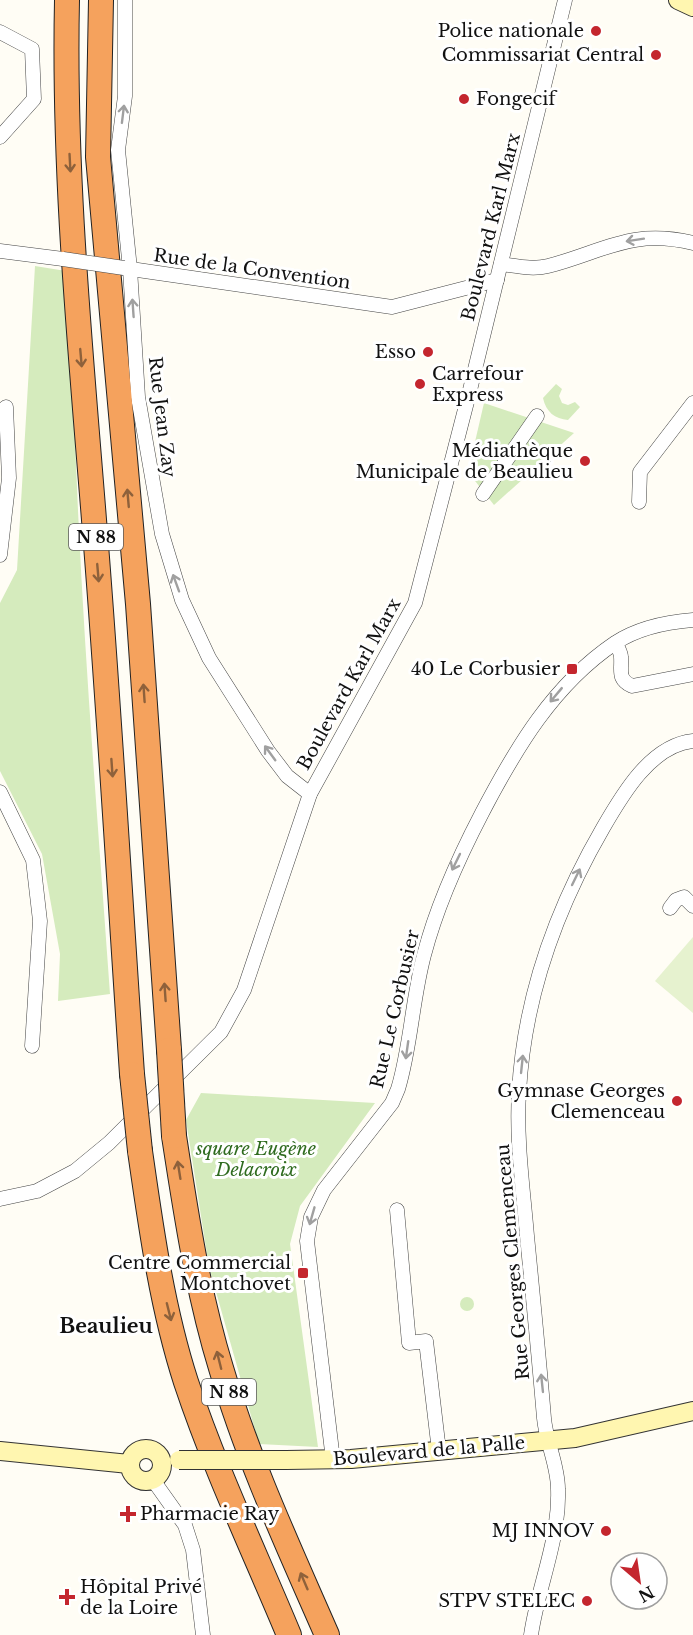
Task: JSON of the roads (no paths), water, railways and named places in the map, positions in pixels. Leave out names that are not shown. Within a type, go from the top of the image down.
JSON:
[{"type":"highway","points":[[51,0],[51,88],[67,122]]},
{"type":"highway","name":"N 88","points":[[67,0],[67,122],[132,1074],[140,1151],[156,1264],[186,1381],[229,1498],[289,1635]]},
{"type":"highway","name":"N 88","points":[[101,0],[98,157],[138,604],[174,1136],[192,1254],[221,1368],[261,1484],[327,1635]]},
{"type":"highway","points":[[98,157],[110,89],[111,0]]},
{"type":"street","name":"Rue Jean Zay","points":[[125,0],[125,96],[118,150],[127,269],[142,430],[171,569],[195,630],[224,683],[287,776],[310,794]]},
{"type":"street","name":"Boulevard Karl Marx","points":[[0,1199],[37,1191],[75,1171],[109,1143],[221,1032],[244,990],[310,794],[415,603],[565,0]]},
{"type":"street","points":[[678,0],[693,7]]},
{"type":"street","points":[[0,32],[32,50],[34,99],[0,138]]},
{"type":"street","points":[[501,264],[526,268],[547,266],[603,246],[641,238],[693,243]]},
{"type":"street","name":"Rue de la Convention","points":[[0,250],[392,307],[497,280]]},
{"type":"street","points":[[639,502],[640,472],[693,403]]},
{"type":"street","points":[[0,555],[9,478],[6,407]]},
{"type":"street","points":[[483,494],[537,416]]},
{"type":"street","name":"Rue Le Corbusier","points":[[333,1460],[307,1241],[311,1217],[324,1190],[392,1103],[398,1089],[415,990],[437,910],[454,866],[506,767],[537,719],[566,683],[615,643],[655,626],[693,620]]},
{"type":"street","points":[[615,643],[621,657],[620,675],[624,683],[632,687],[693,674]]},
{"type":"street","name":"Rue Georges Clemenceau","points":[[531,1635],[558,1524],[558,1486],[544,1418],[519,1147],[519,1092],[524,1044],[539,974],[566,897],[609,817],[655,758],[670,748],[693,741]]},
{"type":"street","points":[[0,792],[33,860],[40,921],[32,1046]]},
{"type":"street","points":[[670,908],[676,900],[684,897],[693,906]]},
{"type":"street","points":[[397,1210],[409,1342],[426,1341],[439,1451]]},
{"type":"street","name":"Boulevard de la Palle","points":[[129,1464],[135,1452],[141,1449],[153,1450],[170,1460],[333,1460],[525,1441],[549,1441],[612,1431],[693,1411]]},
{"type":"street","points":[[0,1451],[129,1464],[130,1471],[138,1480],[153,1480],[170,1460]]},
{"type":"street","points":[[153,1480],[176,1509],[196,1558],[203,1635]]},
{"type":"place","name":"Police nationale","points":[[596,31]]},
{"type":"place","name":"Commissariat Central","points":[[656,55]]},
{"type":"place","name":"Fongecif","points":[[464,99]]},
{"type":"place","name":"Esso","points":[[428,352]]},
{"type":"place","name":"Carrefour Express","points":[[420,384]]},
{"type":"place","name":"Médiathèque Municipale de Beaulieu","points":[[585,461]]},
{"type":"place","name":"40 Le Corbusier","points":[[572,669]]},
{"type":"place","name":"Gymnase Georges Clemenceau","points":[[677,1101]]},
{"type":"place","name":"Centre Commercial Montchovet","points":[[303,1273]]},
{"type":"place","name":"Pharmacie Ray","points":[[128,1514]]},
{"type":"place","name":"MJ INNOV","points":[[606,1531]]},
{"type":"place","name":"Hôpital Privé de la Loire","points":[[67,1597]]},
{"type":"place","name":"STPV STELEC","points":[[587,1601]]},
{"type":"district","name":"Beaulieu","points":[[106,1326]]},
{"type":"park label","name":"square Eugène Delacroix","points":[[256,1159]]}]
